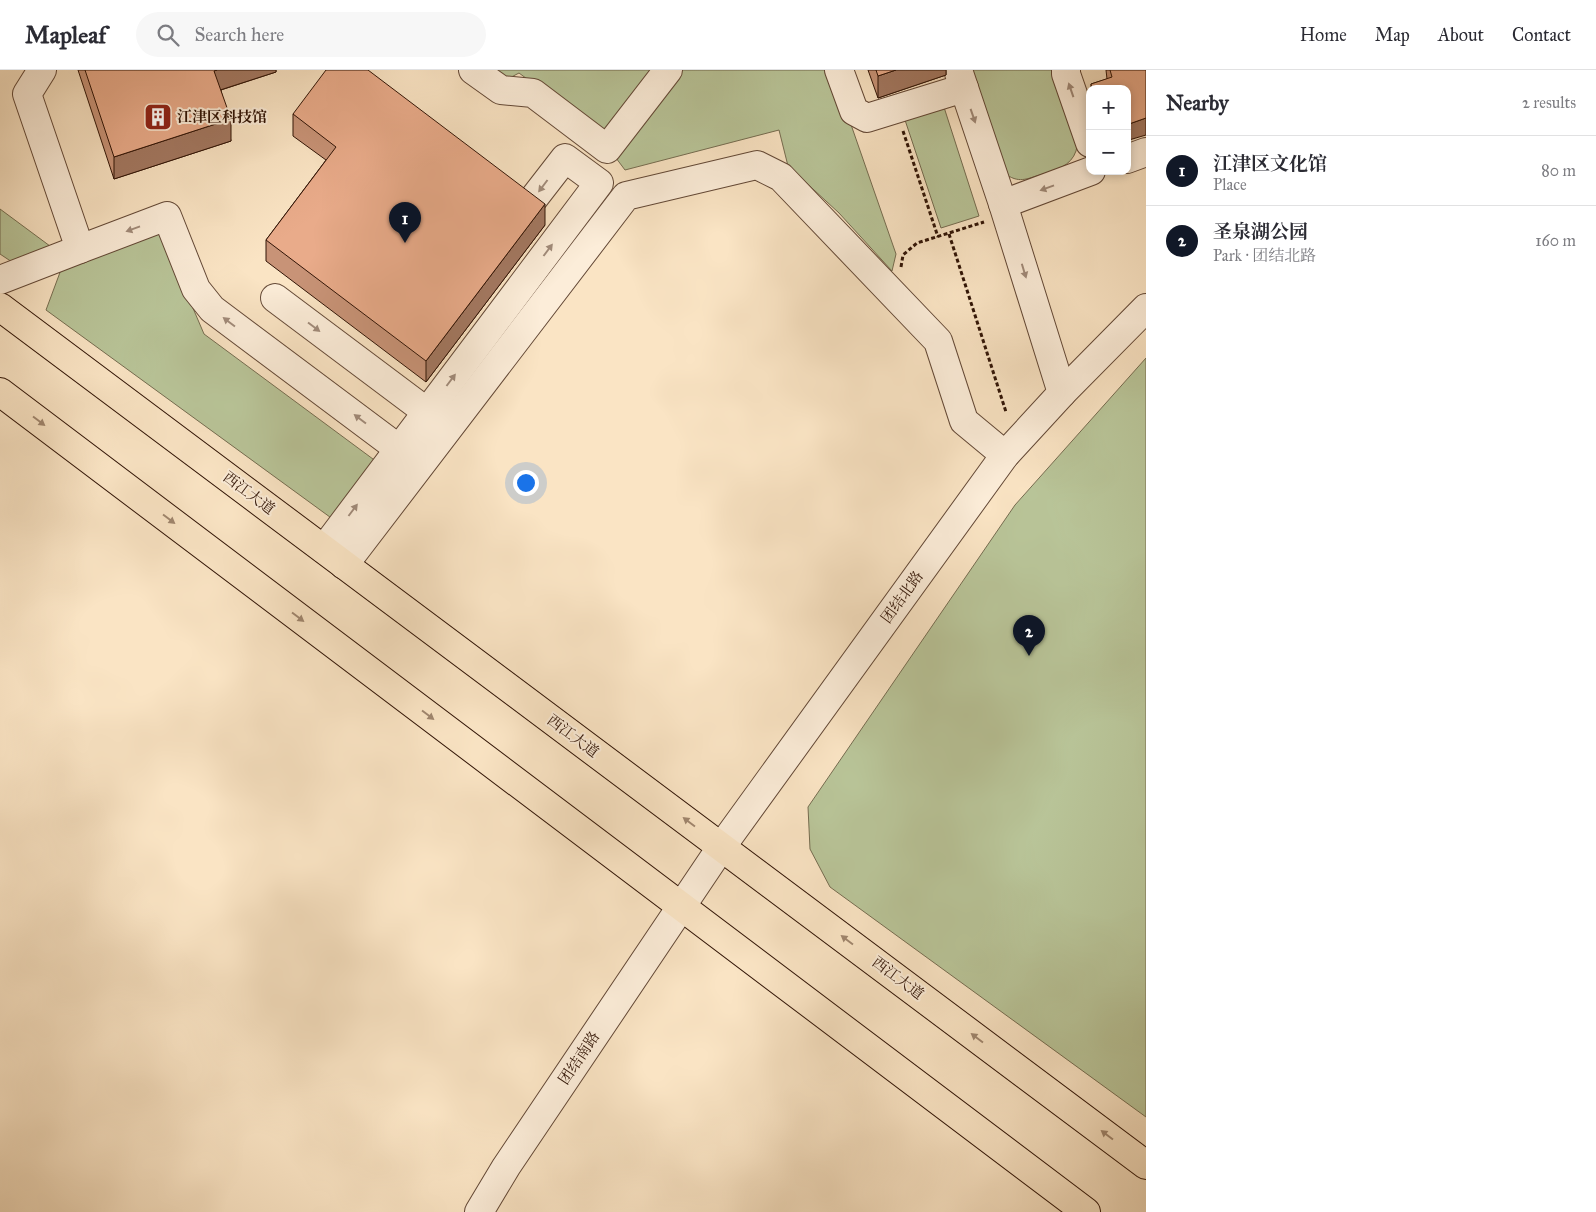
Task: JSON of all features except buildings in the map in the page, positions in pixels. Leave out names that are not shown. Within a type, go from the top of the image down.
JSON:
[{"type":"main road","name":"西江大道","points":[[0,307],[1146,1165]]},
{"type":"main road","points":[[0,392],[1086,1212]]},
{"type":"street","points":[[42,70],[27,94],[80,249]]},
{"type":"street","points":[[473,70],[501,90],[533,93],[607,149],[668,70]]},
{"type":"street","points":[[839,70],[854,111],[866,118],[896,109],[961,79],[1062,393]]},
{"type":"street","points":[[1066,70],[1086,132]]},
{"type":"street","points":[[1131,158],[1146,152]]},
{"type":"street","points":[[324,549],[599,183],[565,158],[534,198]]},
{"type":"street","points":[[344,565],[626,196],[757,165],[781,177],[938,341],[964,421],[1005,455]]},
{"type":"street","points":[[1004,209],[1086,173]]},
{"type":"street","points":[[0,280],[167,216],[196,289],[212,309],[399,449]]},
{"type":"street","points":[[275,298],[427,412]]},
{"type":"street","name":"团结北路","points":[[681,906],[722,846],[1005,455],[1062,393],[1146,308]]},
{"type":"street","name":"团结南路","points":[[479,1212],[506,1167],[681,906]]},
{"type":"path","points":[[896,109],[938,237]]},
{"type":"path","points":[[889,290],[901,270],[903,255],[917,243],[949,234],[1004,209]]},
{"type":"path","points":[[949,234],[1006,412]]},
{"type":"green space","points":[[486,70],[657,70],[606,137],[519,73],[502,82]]},
{"type":"green space","points":[[676,70],[832,70],[896,254],[892,271],[839,213],[788,166],[779,130],[625,170],[613,154]]},
{"type":"green space","points":[[967,70],[1057,70],[1076,135],[1076,151],[1071,160],[1058,169],[1027,179],[1014,179],[1004,173]]},
{"type":"green space","points":[[942,101],[979,216],[941,228],[903,114]]},
{"type":"green space","points":[[0,209],[54,249],[12,262],[0,254]]},
{"type":"green space","points":[[161,233],[204,334],[377,462],[334,520],[46,310],[62,267]]},
{"type":"green space","points":[[1146,358],[1146,1117],[830,887],[810,849],[808,807],[1015,505]]},
{"type":"place","name":"江津区科技馆","points":[[158,117]]},
{"type":"place","name":"江津区文化馆","points":[[405,243]]},
{"type":"place","name":"圣泉湖公园","points":[[1029,656]]}]
